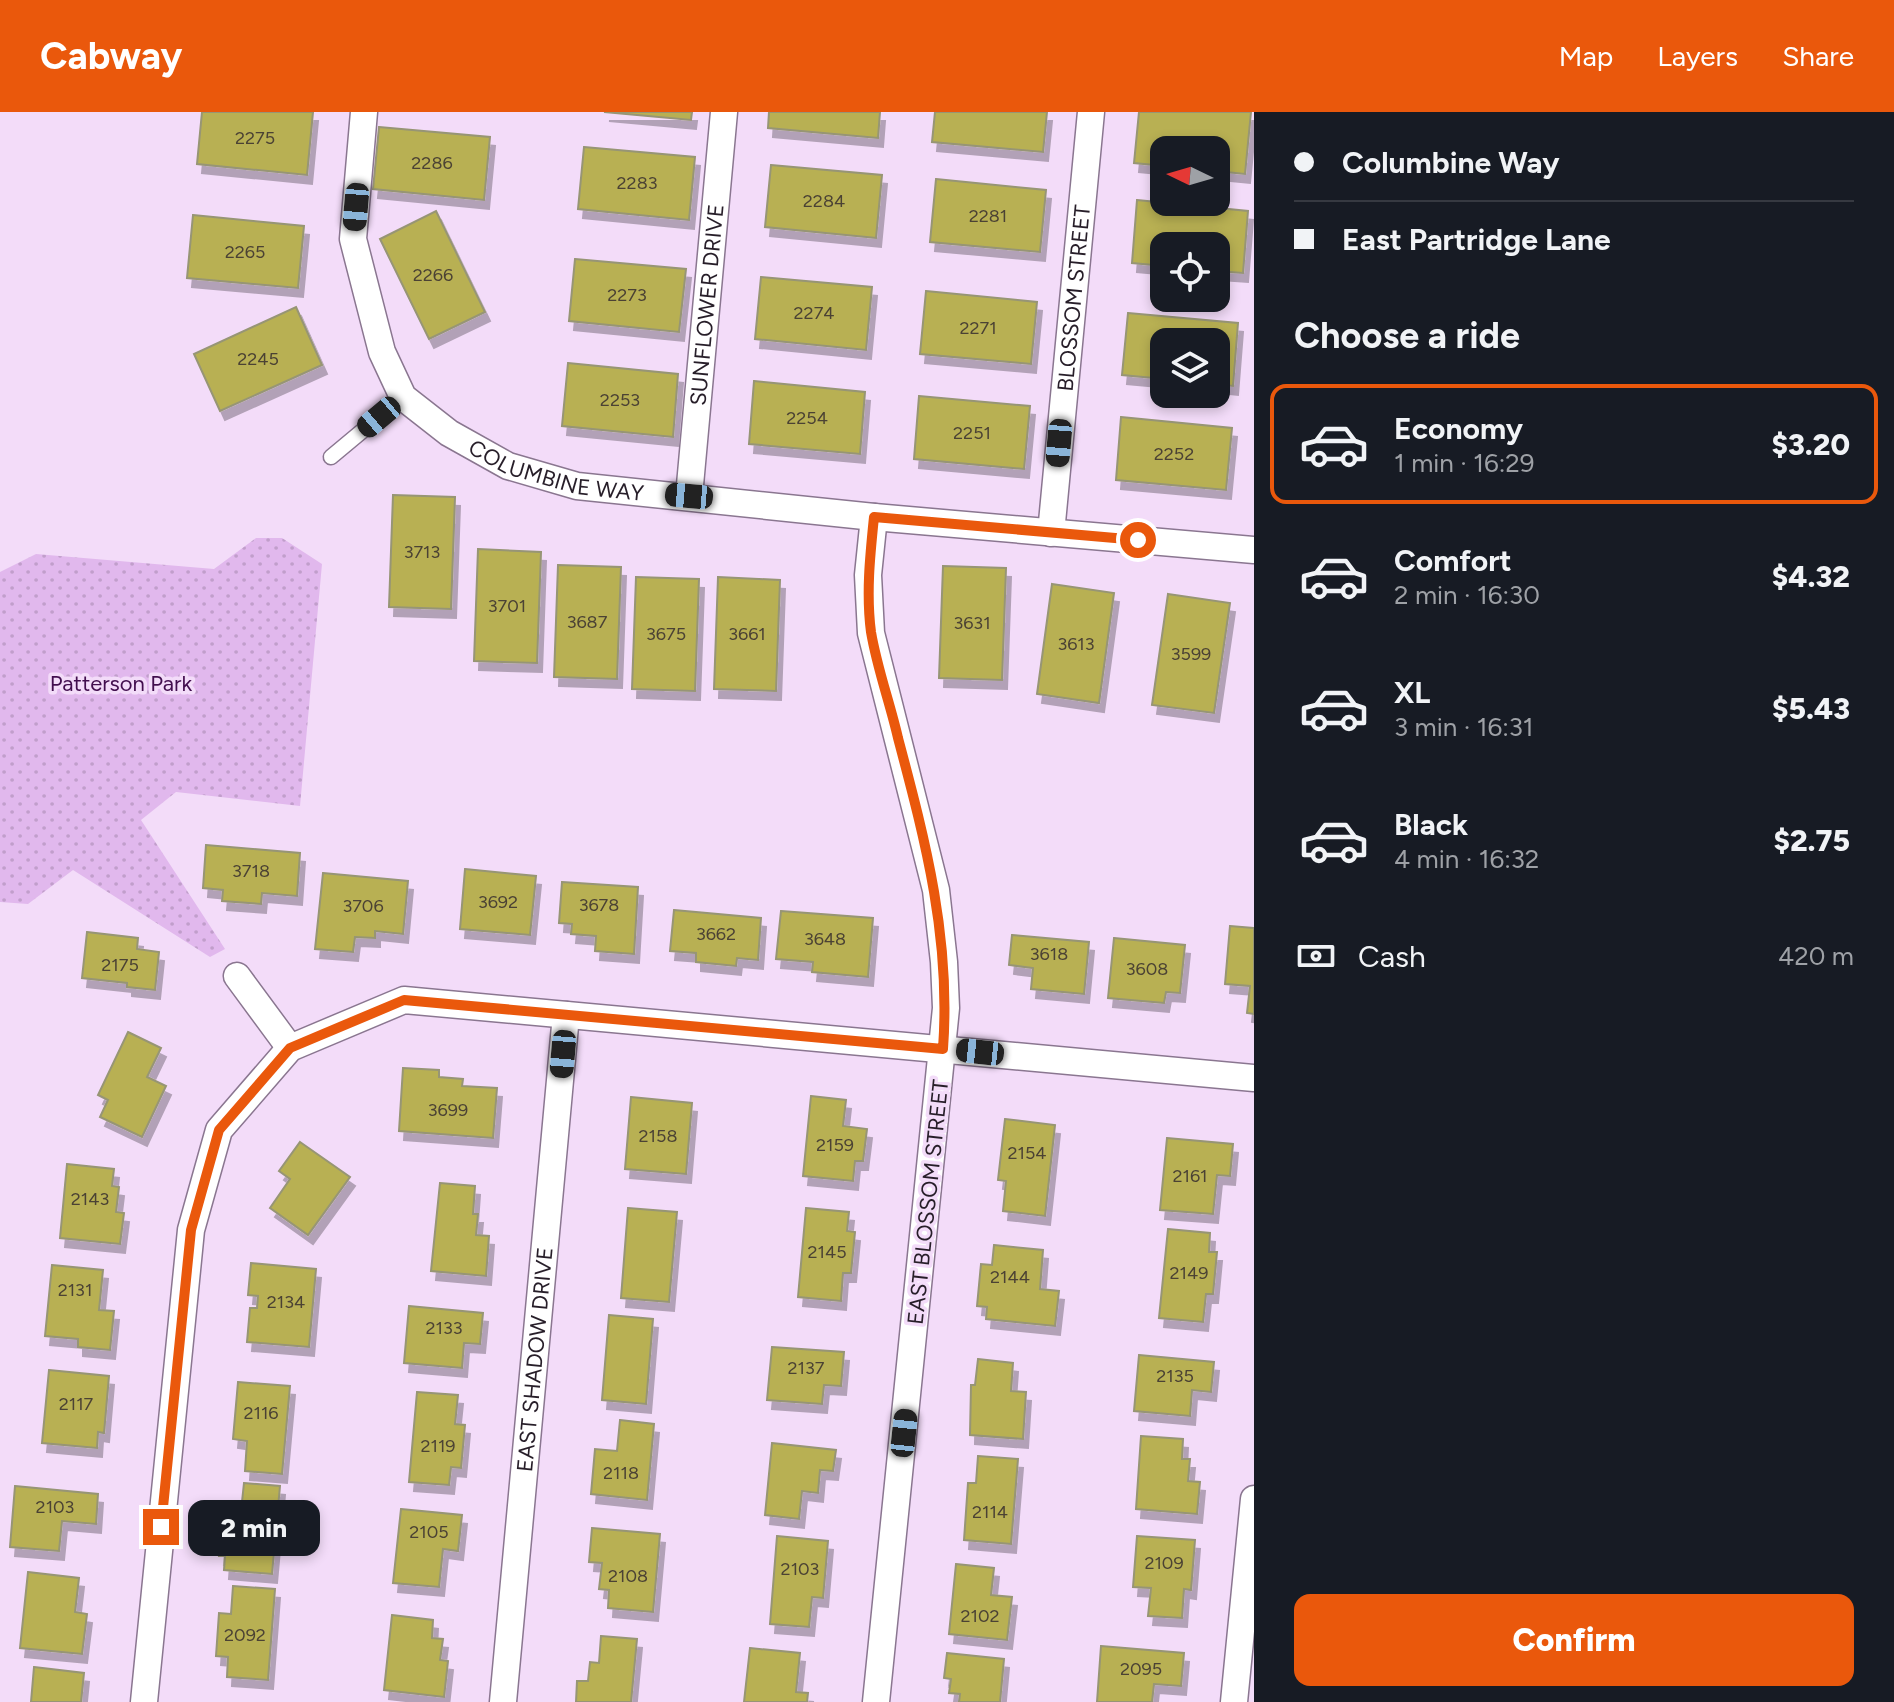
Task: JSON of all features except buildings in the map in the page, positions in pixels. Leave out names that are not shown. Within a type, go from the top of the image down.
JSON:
[{"type":"street","points":[[364,112],[353,239],[382,352],[403,397]]},
{"type":"street","name":"SUNFLOWER DRIVE","points":[[689,496],[724,112]]},
{"type":"street","name":"BLOSSOM STREET","points":[[1051,533],[1091,112]]},
{"type":"street","name":"COLUMBINE WAY","points":[[403,397],[449,433],[508,466],[577,486],[874,517],[1254,550]]},
{"type":"street","name":"EAST BLOSSOM STREET","points":[[874,517],[868,575],[871,633],[936,890],[946,1008],[876,1702]]},
{"type":"street","points":[[237,976],[290,1048]]},
{"type":"street","points":[[144,1702],[191,1230],[219,1130],[290,1048],[404,1000],[1254,1078]]},
{"type":"street","name":"EAST SHADOW DRIVE","points":[[503,1702],[566,1015]]},
{"type":"street","points":[[1234,1702],[1254,1499]]},
{"type":"lane","points":[[331,457],[403,397]]},
{"type":"green space","name":"Patterson Park","points":[[256,538],[282,538],[322,564],[300,806],[176,792],[141,820],[225,949],[210,957],[73,870],[28,904],[0,902],[0,572],[36,554],[214,569]]},
{"type":"route","points":[[161,1527],[191,1230],[219,1130],[290,1048],[404,1000],[943,1049],[946,1008],[944,962],[936,890],[871,633],[868,575],[874,517],[1138,540]]}]
